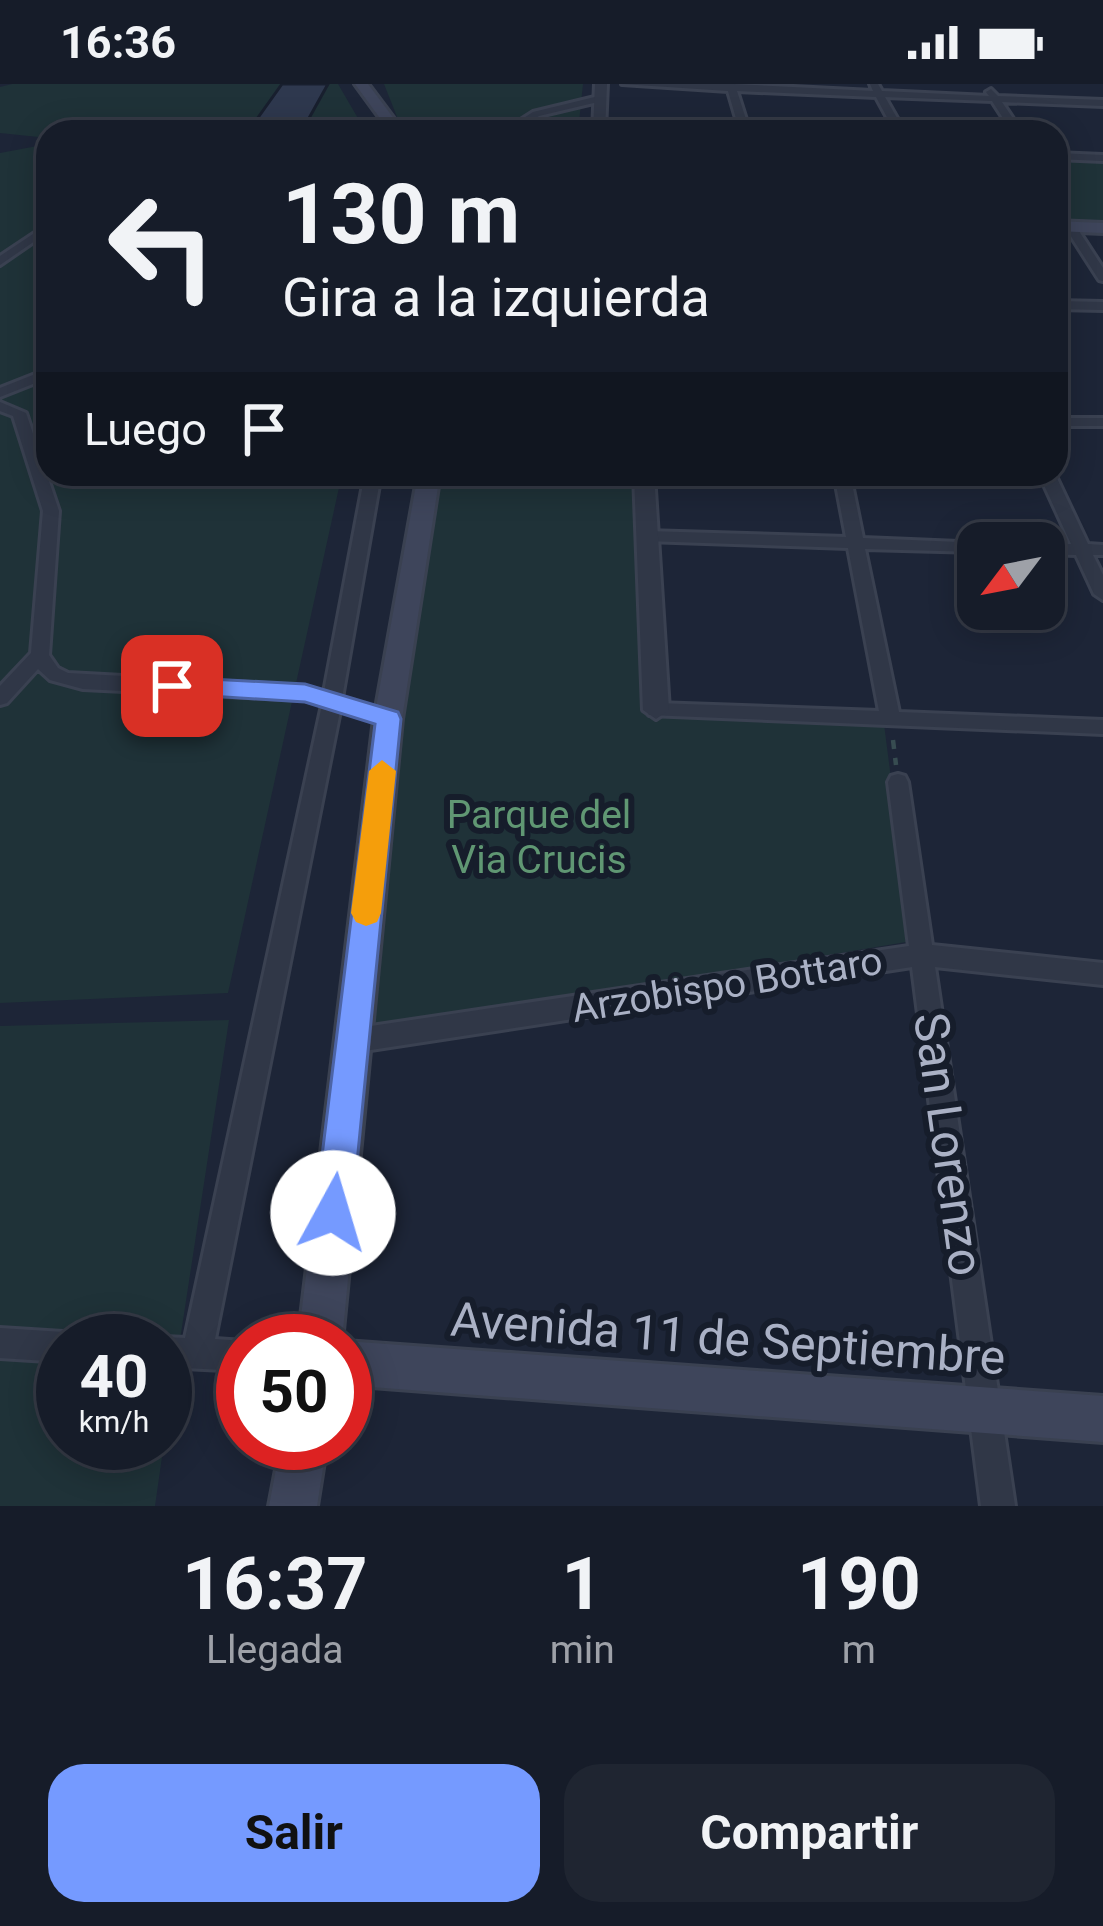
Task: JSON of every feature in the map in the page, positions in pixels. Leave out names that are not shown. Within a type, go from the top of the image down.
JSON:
[{"type":"main road","points":[[361,84],[388,120]]},
{"type":"main road","points":[[1068,226],[1103,228]]},
{"type":"main road","points":[[323,1314],[388,719],[427,486]]},
{"type":"main road","name":"Avenida 11 de Septiembre","points":[[372,1365],[1103,1419]]},
{"type":"main road","points":[[293,1506],[299,1470]]},
{"type":"street","points":[[626,84],[877,89],[1103,103]]},
{"type":"street","points":[[985,84],[1009,120]]},
{"type":"street","points":[[730,86],[741,120]]},
{"type":"street","points":[[877,89],[894,120]]},
{"type":"street","points":[[526,120],[600,91]]},
{"type":"street","points":[[1068,157],[1103,158]]},
{"type":"street","points":[[1068,231],[1103,277]]},
{"type":"street","points":[[0,261],[36,236]]},
{"type":"street","points":[[1068,305],[1103,306]]},
{"type":"street","points":[[36,379],[8,390],[36,464]]},
{"type":"street","points":[[0,406],[20,413]]},
{"type":"street","points":[[1068,422],[1103,422]]},
{"type":"street","points":[[43,486],[51,511],[40,655],[46,670],[58,679],[305,693],[388,719]]},
{"type":"street","points":[[190,1314],[332,703],[371,486]]},
{"type":"street","points":[[644,486],[656,710],[1103,728]]},
{"type":"street","points":[[845,486],[860,543],[891,720]]},
{"type":"street","points":[[1053,486],[1103,594]]},
{"type":"street","points":[[646,536],[957,546]]},
{"type":"street","points":[[1065,549],[1103,550]]},
{"type":"street","points":[[0,698],[40,655]]},
{"type":"street","name":"San Lorenzo","points":[[898,782],[998,1506]]},
{"type":"street","name":"Arzobispo Bottaro","points":[[351,1041],[923,956],[1103,974]]},
{"type":"street","points":[[0,1343],[36,1345]]},
{"type":"path","points":[[891,720],[898,782]]},
{"type":"green space","points":[[338,84],[359,120],[36,120],[36,137],[0,133],[0,87]]},
{"type":"green space","points":[[384,84],[583,84],[579,120],[398,120]]},
{"type":"green space","points":[[36,146],[36,486],[339,486],[228,993],[0,1003],[0,153]]},
{"type":"green space","points":[[1068,160],[1103,161],[1103,222],[1068,221]]},
{"type":"green space","name":"Parque del Via Crucis","points":[[420,486],[638,486],[650,713],[884,724],[912,941],[352,1035]]},
{"type":"green space","points":[[229,1020],[184,1314],[36,1314],[36,1470],[160,1470],[155,1506],[0,1506],[0,1026]]},
{"type":"building","points":[[282,84],[328,84],[308,120],[257,119]]},
{"type":"slow traffic","points":[[366,913],[382,771]]},
{"type":"route","points":[[172,686],[305,693],[388,719],[333,1213]]}]
